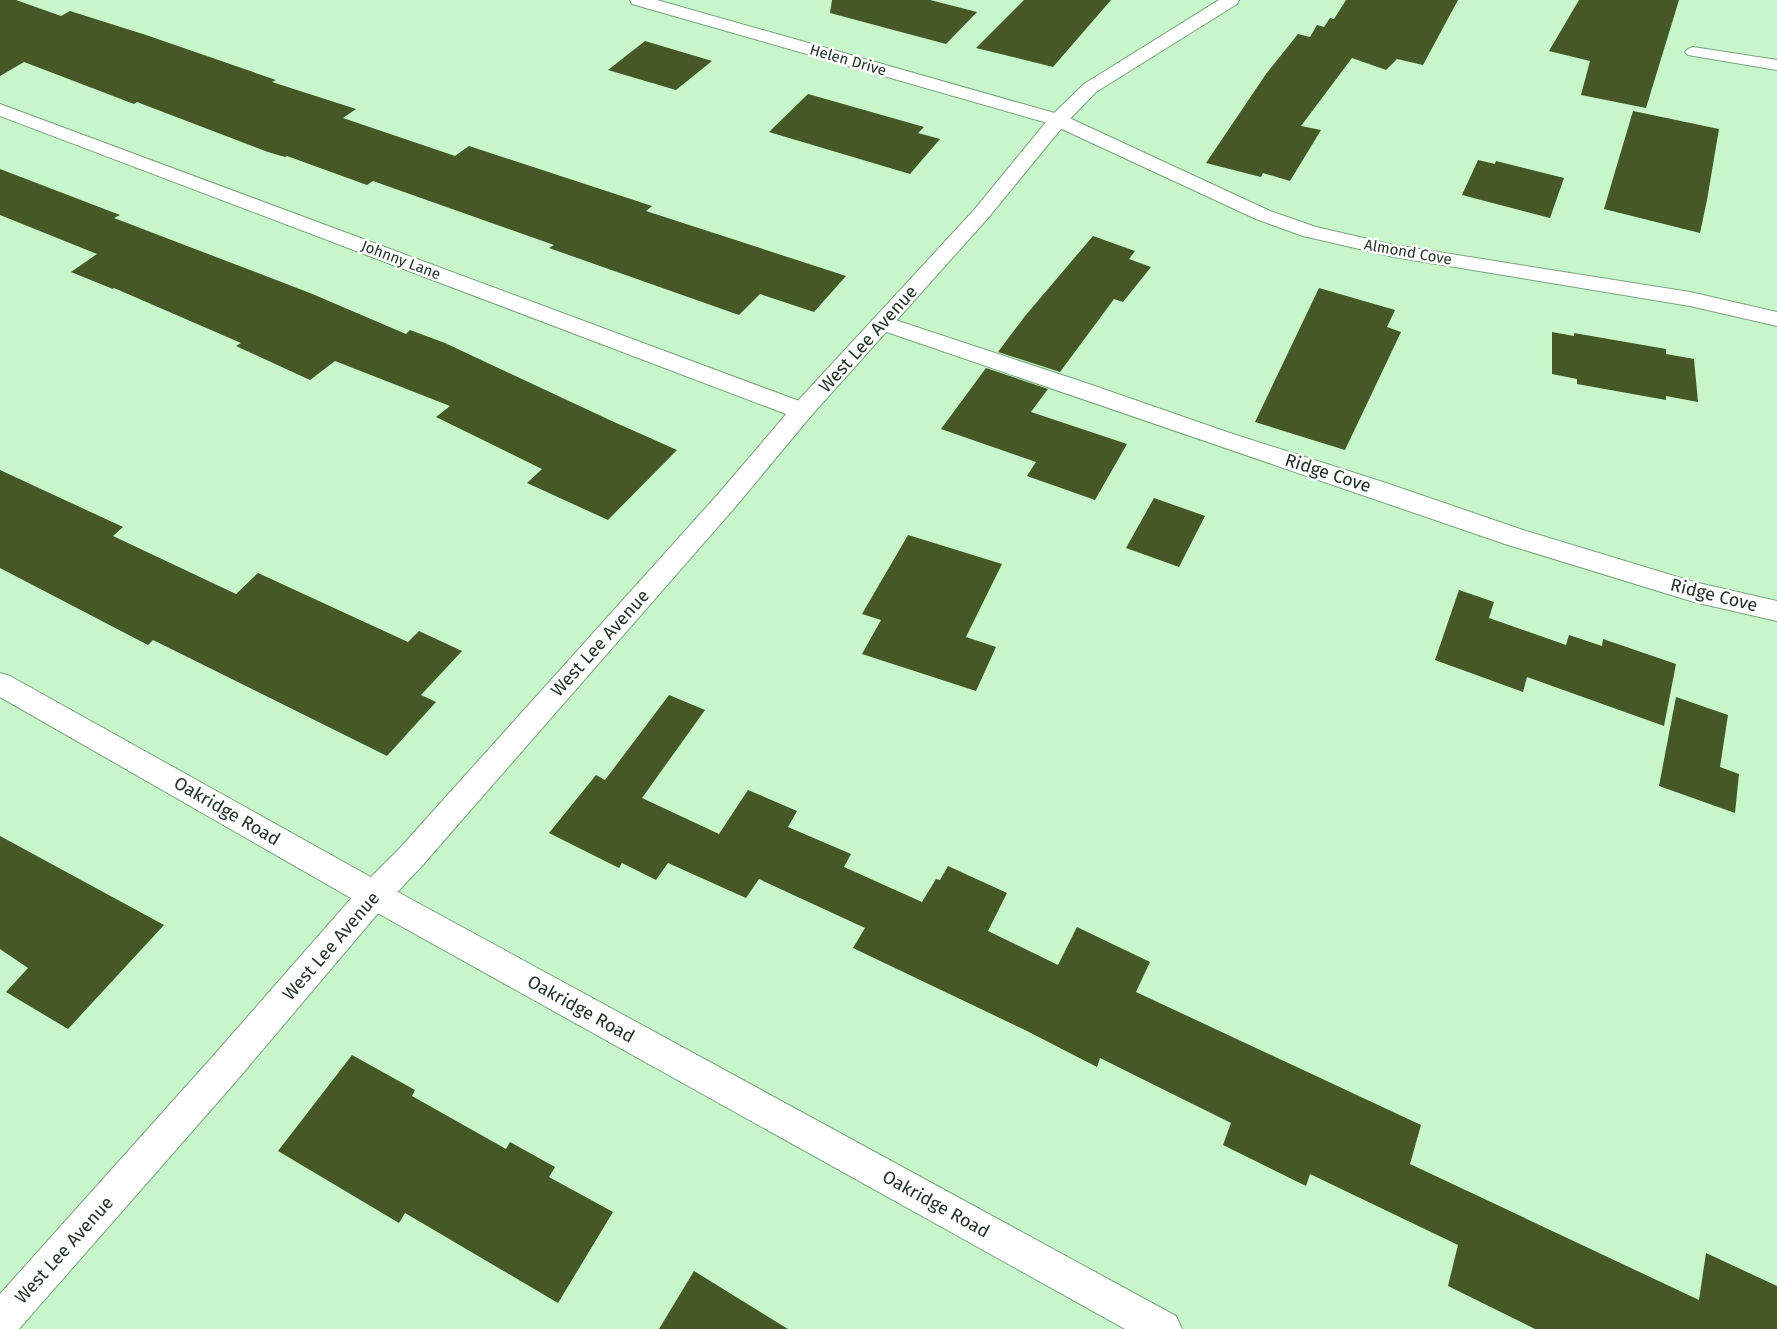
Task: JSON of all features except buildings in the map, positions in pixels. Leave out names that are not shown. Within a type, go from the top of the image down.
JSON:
[{"type":"street","name":"Helen Drive","points":[[638,0],[1058,120]]},
{"type":"street","name":"West Lee Avenue","points":[[0,1322],[226,1068],[374,895],[417,850],[722,507],[802,411],[981,214],[1058,120],[1090,88],[1230,0]]},
{"type":"street","name":"Johnny Lane","points":[[0,110],[802,411]]},
{"type":"street","name":"Almond Cove","points":[[1058,120],[1263,215],[1310,232],[1394,251],[1690,299],[1777,318]]},
{"type":"street","name":"Ridge Cove","points":[[883,323],[1514,537],[1694,592],[1777,611]]},
{"type":"street","name":"Oakridge Road","points":[[0,684],[113,746],[374,895],[1164,1329]]},
{"type":"lane","points":[[1693,52],[1777,65]]}]
